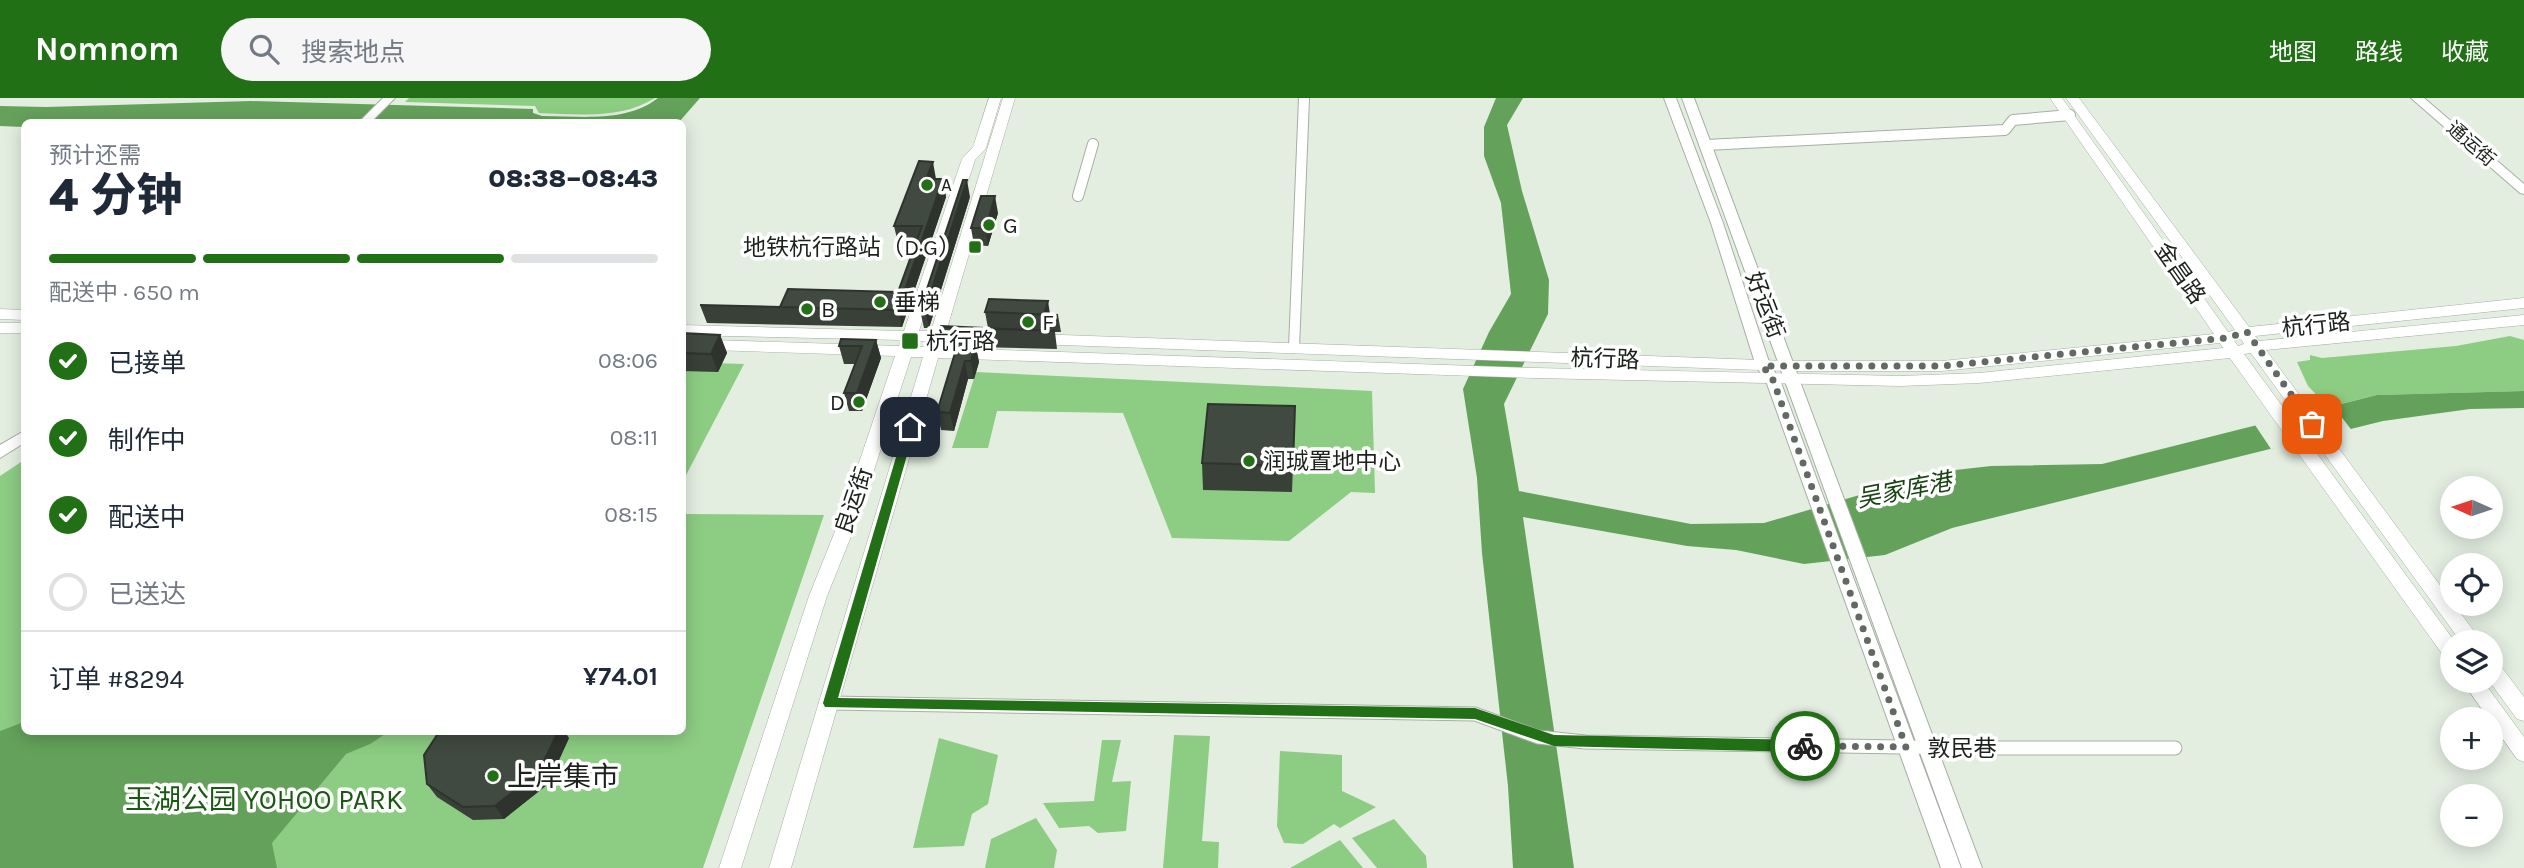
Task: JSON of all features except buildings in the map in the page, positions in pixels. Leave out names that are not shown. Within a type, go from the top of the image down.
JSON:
[{"type":"main road","name":"良运街","points":[[730,868],[818,596],[849,519],[895,377],[910,343],[969,159],[979,148],[995,98]]},
{"type":"main road","name":"良运街","points":[[780,868],[1009,98]]},
{"type":"main road","name":"金昌路","points":[[2056,98],[2440,636]]},
{"type":"main road","name":"金昌路","points":[[2072,98],[2463,630]]},
{"type":"main road","name":"杭行路","points":[[686,344],[936,343],[1453,370],[1536,365],[1763,366],[1790,373],[1900,381],[1979,378],[2524,303]]},
{"type":"main road","points":[[0,314],[21,315]]},
{"type":"main road","name":"杭行路","points":[[2251,339],[2524,320]]},
{"type":"main road","points":[[0,328],[21,328]]},
{"type":"main road","name":"杭行路","points":[[686,330],[910,343]]},
{"type":"main road","name":"杭行路","points":[[936,343],[1001,338],[1462,354],[1536,365],[1773,380],[1790,373]]},
{"type":"main road","points":[[2503,685],[2524,713]]},
{"type":"main road","points":[[2481,693],[2524,753]]},
{"type":"street","points":[[1294,348],[1304,98]]},
{"type":"street","name":"好运街","points":[[1670,98],[1717,223],[1763,366],[1773,380],[1816,500],[1839,536],[1972,868]]},
{"type":"street","name":"好运街","points":[[1688,98],[1834,499],[1839,536],[1906,747],[1951,868]]},
{"type":"street","name":"通运街","points":[[2417,98],[2524,190]]},
{"type":"street","points":[[368,119],[388,99]]},
{"type":"street","points":[[1706,145],[2005,130],[2013,120],[2070,115]]},
{"type":"street","points":[[1078,196],[1093,144]]},
{"type":"street","points":[[0,453],[21,438]]},
{"type":"street","name":"敦民巷","points":[[830,703],[1475,714],[1554,741],[1926,748],[2175,748]]},
{"type":"green space","points":[[409,98],[655,98],[628,110],[584,114],[539,113],[535,106],[405,102]]},
{"type":"green space","points":[[2510,336],[2524,340],[2524,391],[2377,395],[2328,407],[2308,386],[2297,362],[2310,360],[2310,355],[2322,358],[2456,346]]},
{"type":"green space","points":[[686,362],[744,364],[686,475]]},
{"type":"green space","points":[[976,372],[1372,391],[1375,493],[1351,492],[1289,541],[1172,538],[1123,413],[997,411],[988,448],[952,448]]},
{"type":"green space","name":"玉湖公园 YOHOO PARK","points":[[21,462],[21,735],[686,735],[686,514],[824,515],[703,868],[0,868],[0,476]]},
{"type":"green space","points":[[1174,735],[1210,736],[1202,841],[1219,842],[1218,868],[1163,868]]},
{"type":"green space","points":[[939,738],[998,755],[988,804],[972,814],[964,846],[913,848]]},
{"type":"green space","points":[[1102,740],[1121,740],[1112,782],[1131,781],[1126,831],[1098,833],[1089,826],[1059,828],[1043,803],[1094,801]]},
{"type":"green space","points":[[1280,751],[1342,755],[1342,791],[1376,807],[1340,828],[1334,824],[1303,844],[1284,843],[1277,826]]},
{"type":"green space","points":[[1036,818],[1057,850],[1054,868],[985,868],[991,839]]},
{"type":"green space","points":[[1394,819],[1426,856],[1427,868],[1377,868],[1352,838]]},
{"type":"green space","points":[[1340,840],[1363,868],[1290,868]]},
{"type":"water","points":[[658,98],[700,98],[682,119],[21,119],[21,127],[0,126],[0,106],[251,101],[533,109],[533,113],[542,116],[587,117],[617,115],[645,106]]},
{"type":"water","name":"吴家库港","points":[[1496,98],[1523,98],[1507,125],[1522,191],[1549,280],[1548,314],[1504,404],[1519,491],[1691,524],[1764,523],[1938,472],[1991,466],[2102,464],[2377,395],[2524,391],[2524,408],[2470,409],[2383,421],[1952,528],[1885,555],[1804,564],[1736,550],[1687,546],[1523,517],[1574,868],[1513,868],[1508,786],[1482,553],[1477,478],[1463,389],[1489,332],[1511,294],[1501,203],[1484,156],[1484,127]]},
{"type":"water","points":[[21,723],[21,735],[384,735],[346,754],[272,843],[277,868],[0,868],[0,731]]},
{"type":"pier","points":[[2331,403],[2353,432],[2271,449],[2253,422]]},
{"type":"way so far","points":[[1805,746],[1906,747],[1773,380],[1763,366],[1942,366],[2002,362],[2225,338],[2247,332],[2312,424]]},
{"type":"place","name":"A","points":[[927,185]]},
{"type":"place","name":"G","points":[[989,225]]},
{"type":"place","name":"地铁杭行路站（D·G）","points":[[975,247]]},
{"type":"place","name":"垂梯","points":[[880,302]]},
{"type":"place","name":"B","points":[[807,309]]},
{"type":"place","name":"F","points":[[1028,322]]},
{"type":"place","name":"杭行路","points":[[910,341]]},
{"type":"place","name":"D","points":[[859,402]]},
{"type":"place","name":"润珹置地中心","points":[[1249,461]]},
{"type":"place","name":"上岸集市","points":[[493,776]]},
{"type":"route","points":[[910,427],[830,703],[1475,714],[1554,741],[1805,746]]}]
